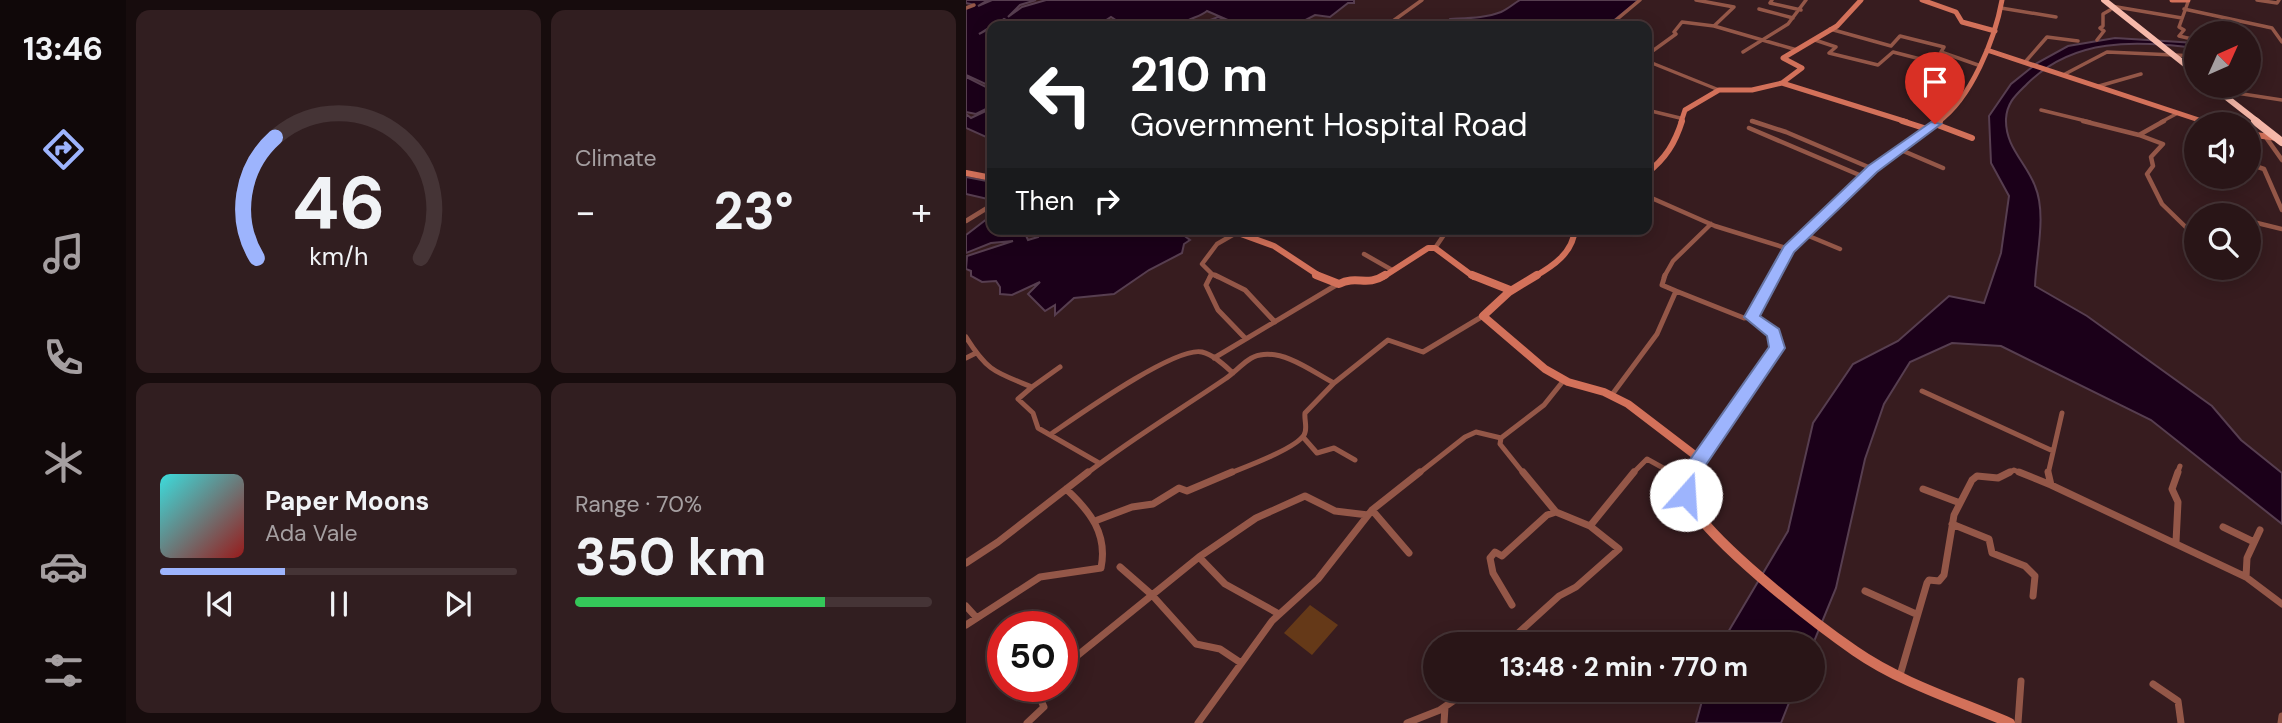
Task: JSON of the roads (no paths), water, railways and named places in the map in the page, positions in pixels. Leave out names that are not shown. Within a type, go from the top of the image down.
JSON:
[{"type":"highway","points":[[2104,0],[2184,63]]},
{"type":"highway","points":[[2228,98],[2280,140]]},
{"type":"street","points":[[1393,21],[1422,0]]},
{"type":"street","points":[[1615,21],[1640,0]]},
{"type":"street","points":[[1696,0],[1734,7],[1714,26]]},
{"type":"street","points":[[1772,0],[1770,3],[1801,10]]},
{"type":"street","points":[[1743,51],[1765,39],[1793,18],[1806,0]]},
{"type":"street","points":[[1652,63],[1719,90],[1752,90],[1782,83],[1802,68],[1782,60],[1855,11],[1861,0]]},
{"type":"street","points":[[1922,0],[1956,12],[1962,22],[1995,31]]},
{"type":"street","points":[[1752,317],[1789,249],[1872,169],[1947,116],[1963,96],[1995,31],[2002,0]]},
{"type":"street","points":[[2172,0],[2188,1],[2179,27],[2184,30]]},
{"type":"street","points":[[2258,0],[2277,3],[2279,0]]},
{"type":"street","points":[[2258,0],[2282,6]]},
{"type":"street","points":[[966,8],[974,5]]},
{"type":"street","points":[[2001,8],[2056,17]]},
{"type":"street","points":[[2097,40],[2104,32],[2100,28],[2103,26],[2103,14],[2111,8],[2182,18]]},
{"type":"street","points":[[1759,9],[1793,18]]},
{"type":"street","points":[[2184,9],[2269,27],[2282,42]]},
{"type":"street","points":[[1652,51],[1676,34],[1674,32],[1682,22],[1714,26],[1797,50]]},
{"type":"street","points":[[1830,29],[1891,46],[1900,36],[1944,47],[1941,52],[1950,57],[1978,65]]},
{"type":"street","points":[[2026,61],[2048,34],[2078,41]]},
{"type":"street","points":[[2276,34],[2282,35]]},
{"type":"street","points":[[1815,40],[1836,47],[1829,53],[1878,65],[1893,52],[1932,62]]},
{"type":"street","points":[[1987,50],[2054,70],[2184,116]]},
{"type":"street","points":[[2065,74],[2107,52],[2184,55]]},
{"type":"street","points":[[2099,86],[2141,74]]},
{"type":"street","points":[[1782,83],[1808,89],[1927,130]]},
{"type":"street","points":[[1652,169],[1662,161],[1675,142],[1680,118],[1697,101],[1719,90]]},
{"type":"street","points":[[2261,96],[2282,100]]},
{"type":"street","points":[[2041,110],[2139,135],[2163,144],[2151,157],[2153,166],[2147,174],[2162,204],[2184,225]]},
{"type":"street","points":[[1652,111],[1680,118]]},
{"type":"street","points":[[2139,135],[2176,114]]},
{"type":"street","points":[[1752,121],[1786,131],[1872,169]]},
{"type":"street","points":[[1935,124],[1972,138]]},
{"type":"street","points":[[1749,128],[1864,177]]},
{"type":"street","points":[[2261,136],[2280,140]]},
{"type":"street","points":[[2265,136],[2282,160]]},
{"type":"street","points":[[1900,150],[1943,168]]},
{"type":"street","points":[[2261,168],[2264,169],[2282,210]]},
{"type":"street","points":[[966,173],[987,177]]},
{"type":"street","points":[[1652,198],[1711,224],[1789,249]]},
{"type":"street","points":[[966,220],[987,208]]},
{"type":"street","points":[[1711,224],[1665,272],[1662,285],[1744,318],[1752,317],[1774,333],[1777,348],[1686,480],[1686,495],[1696,512],[1740,560],[1856,652],[1900,675],[2010,723]]},
{"type":"street","points":[[2261,224],[2282,229]]},
{"type":"street","points":[[1804,234],[1840,248]]},
{"type":"street","points":[[1233,235],[1216,244],[1202,264],[1212,274],[1245,290],[1275,321]]},
{"type":"street","points":[[1249,235],[1274,246],[1313,274],[1339,284]]},
{"type":"street","points":[[1435,248],[1444,235]]},
{"type":"street","points":[[1096,521],[1110,513],[1122,512],[1144,503],[1153,504],[1179,488],[1187,491],[1275,454],[1303,437],[1307,424],[1304,414],[1308,407],[1388,340],[1395,339],[1413,352],[1423,352],[1483,316],[1510,290],[1553,264],[1570,247],[1576,235]]},
{"type":"street","points":[[1214,358],[1339,284],[1347,280],[1375,282],[1428,247],[1435,248],[1477,279],[1510,290]]},
{"type":"street","points":[[1364,254],[1392,271]]},
{"type":"street","points":[[1212,274],[1206,285],[1218,310],[1245,338]]},
{"type":"street","points":[[1611,396],[1657,334],[1676,290]]},
{"type":"street","points":[[1483,316],[1545,369],[1565,380],[1628,404],[1700,459]]},
{"type":"street","points":[[966,337],[981,361],[994,371],[1032,387]]},
{"type":"street","points":[[1051,434],[1120,386],[1182,356],[1199,351],[1214,358],[1233,373]]},
{"type":"street","points":[[966,358],[976,353]]},
{"type":"street","points":[[966,563],[998,542],[1131,439],[1253,358],[1262,354],[1285,357],[1334,383]]},
{"type":"street","points":[[1060,367],[1018,399],[1033,413],[1038,428],[1099,463]]},
{"type":"street","points":[[1519,632],[1559,596],[1576,587],[1619,549],[1590,526],[1556,512],[1500,444],[1502,438],[1544,405],[1565,380]]},
{"type":"street","points":[[1922,391],[2053,452]]},
{"type":"street","points":[[2051,485],[2048,472],[2062,413]]},
{"type":"street","points":[[1198,723],[1279,614],[1318,579],[1371,512],[1465,437],[1476,432],[1502,438]]},
{"type":"street","points":[[1303,437],[1317,453],[1334,448],[1355,460]]},
{"type":"street","points":[[1590,526],[1618,489],[1647,459],[1686,480]]},
{"type":"street","points":[[2176,542],[2178,502],[2172,489],[2180,466]]},
{"type":"street","points":[[1900,675],[1927,583],[1929,580],[1939,581],[1944,575],[1952,524],[1960,503],[1977,476],[1998,478],[2014,470],[2051,485],[2246,577],[2282,604]]},
{"type":"street","points":[[966,625],[1040,577],[1101,568],[1106,555],[1096,521],[1092,513],[1066,489]]},
{"type":"street","points":[[1923,489],[1960,503]]},
{"type":"street","points":[[1078,655],[1199,557],[1256,519],[1305,496],[1335,511],[1371,512],[1409,553]]},
{"type":"street","points":[[1512,605],[1493,573],[1490,558],[1495,552],[1502,556],[1547,515],[1556,512]]},
{"type":"street","points":[[1952,524],[1989,539],[1992,553],[2025,566],[2035,576],[2033,596]]},
{"type":"street","points":[[2223,527],[2254,542]]},
{"type":"street","points":[[2246,577],[2247,558],[2260,530]]},
{"type":"street","points":[[1199,557],[1206,568],[1238,594],[1279,614]]},
{"type":"street","points":[[1120,567],[1152,595],[1196,644],[1220,649],[1241,663]]},
{"type":"street","points":[[1866,591],[1916,614]]},
{"type":"street","points":[[966,606],[976,617]]},
{"type":"street","points":[[2018,723],[2021,681]]},
{"type":"street","points":[[2153,684],[2178,701],[2182,723]]},
{"type":"street","points":[[1027,723],[1044,706],[1042,702]]},
{"type":"street","points":[[1407,723],[1452,702]]},
{"type":"street","points":[[1444,723],[1445,707]]},
{"type":"street","points":[[2281,723],[2282,716]]}]
